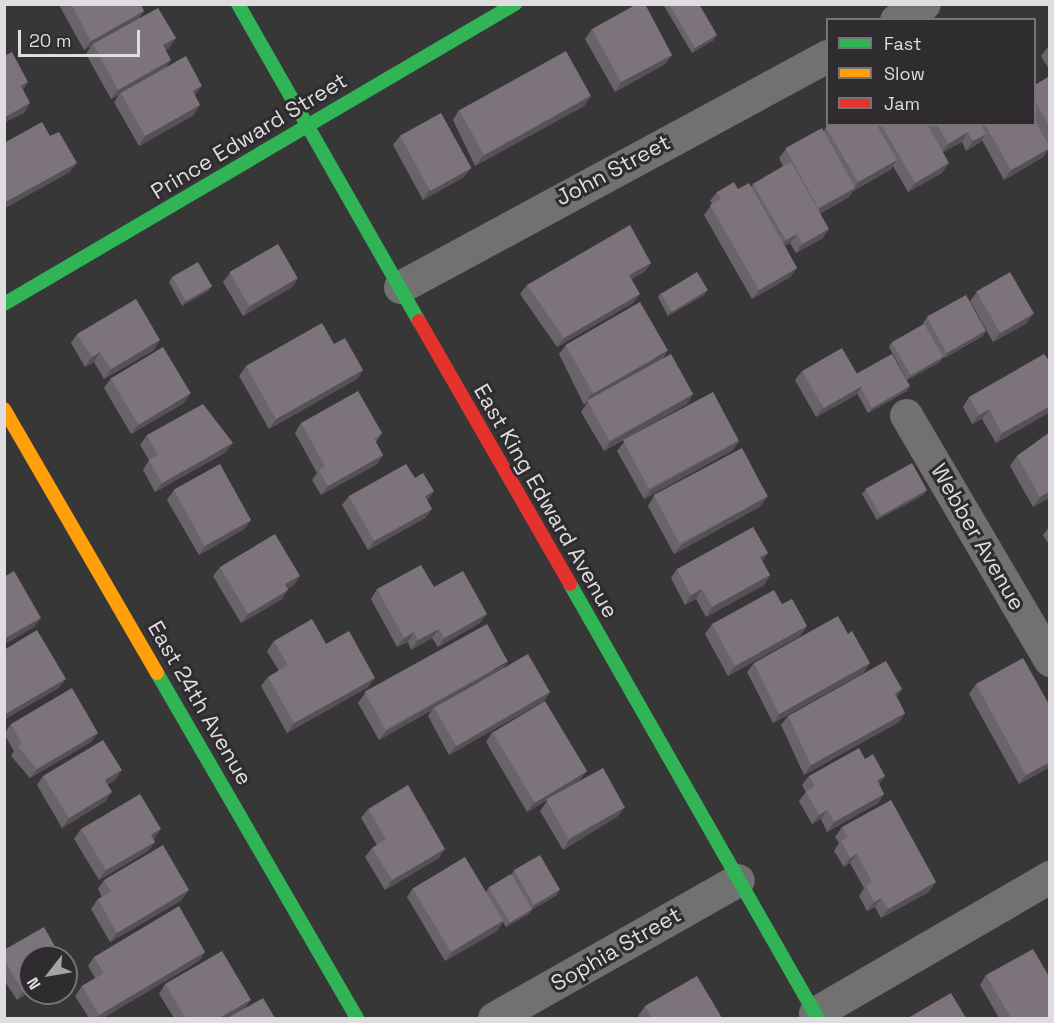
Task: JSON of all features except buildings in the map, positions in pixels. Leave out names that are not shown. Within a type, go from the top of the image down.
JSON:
[{"type":"street","name":"East King Edward Avenue","points":[[238,4],[816,1016]]},
{"type":"street","name":"Prince Edward Street","points":[[4,304],[515,4]]},
{"type":"street","points":[[900,18],[924,4]]},
{"type":"street","name":"John Street","points":[[400,287],[826,57]]},
{"type":"street","name":"East 24th Avenue","points":[[4,409],[357,1018]]},
{"type":"street","name":"Webber Avenue","points":[[906,415],[1050,660]]},
{"type":"street","points":[[816,1016],[1050,877]]},
{"type":"street","name":"Sophia Street","points":[[494,1018],[738,880]]},
{"type":"traffic: fast","points":[[238,4],[419,321]]},
{"type":"traffic: fast","points":[[4,304],[515,4]]},
{"type":"traffic: fast","points":[[570,584],[818,1018]]},
{"type":"traffic: fast","points":[[157,673],[357,1018]]},
{"type":"traffic: slow","points":[[4,409],[157,673]]},
{"type":"traffic: jam","points":[[419,321],[570,584]]}]
